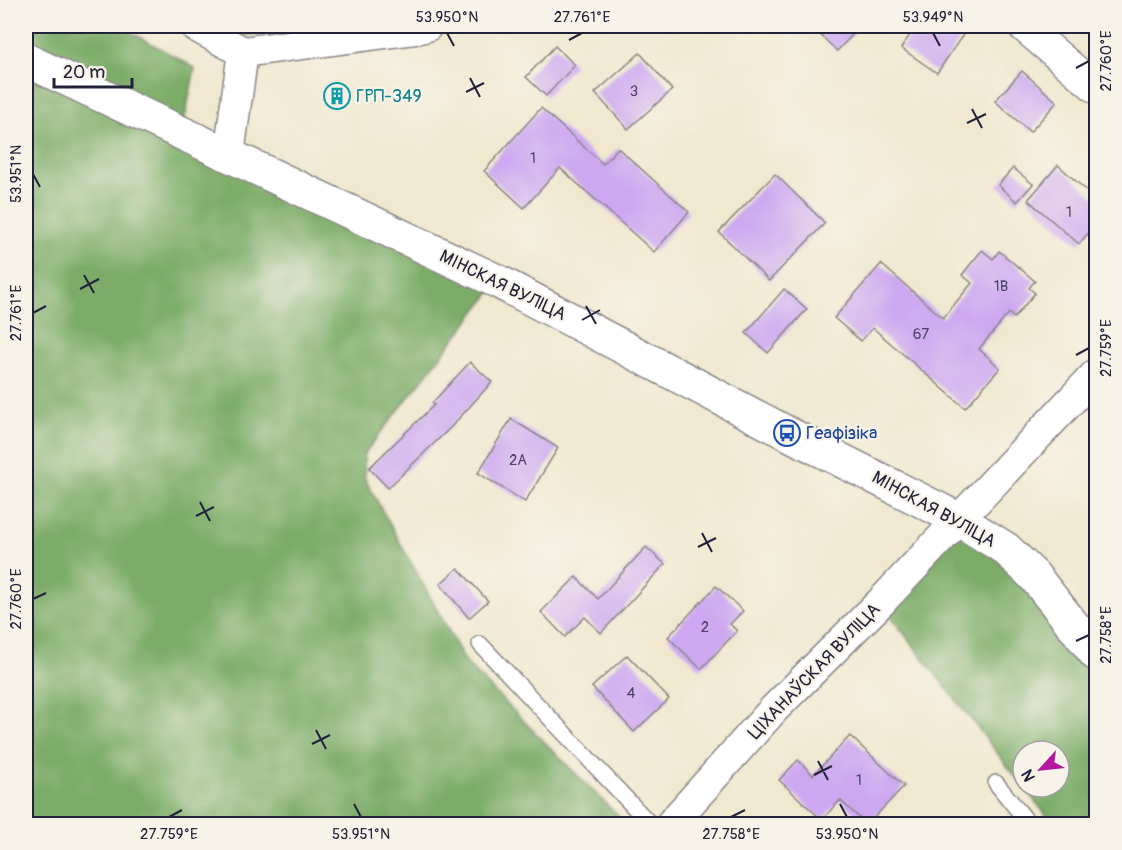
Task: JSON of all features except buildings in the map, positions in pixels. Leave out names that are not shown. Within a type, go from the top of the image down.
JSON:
[{"type":"main road","name":"МІНСКАЯ ВУЛІЦА","points":[[26,60],[499,282],[787,433],[958,519],[1006,549],[1034,576],[1096,654]]},
{"type":"street","points":[[195,26],[243,52],[427,26]]},
{"type":"street","points":[[1023,26],[1096,88]]},
{"type":"street","points":[[229,154],[243,52]]},
{"type":"street","name":"ЦІХАНАЎСКАЯ ВУЛІЦА","points":[[671,825],[774,709],[880,603],[1096,374]]},
{"type":"lane","points":[[480,644],[650,825]]},
{"type":"lane","points":[[996,783],[1029,825]]},
{"type":"green space","points":[[26,26],[120,26],[195,68],[184,123],[26,43]]},
{"type":"green space","points":[[229,26],[321,26],[245,36]]},
{"type":"green space","points":[[26,60],[499,282],[364,454],[365,479],[467,664],[626,824],[26,824]]},
{"type":"green space","points":[[958,519],[1096,654],[1096,824],[1053,824],[1033,799],[1071,799],[1071,739],[1011,739],[1011,771],[880,603]]},
{"type":"place","name":"ГРП-349","points":[[337,96]]},
{"type":"place","name":"Геафізіка","points":[[787,433]]}]
